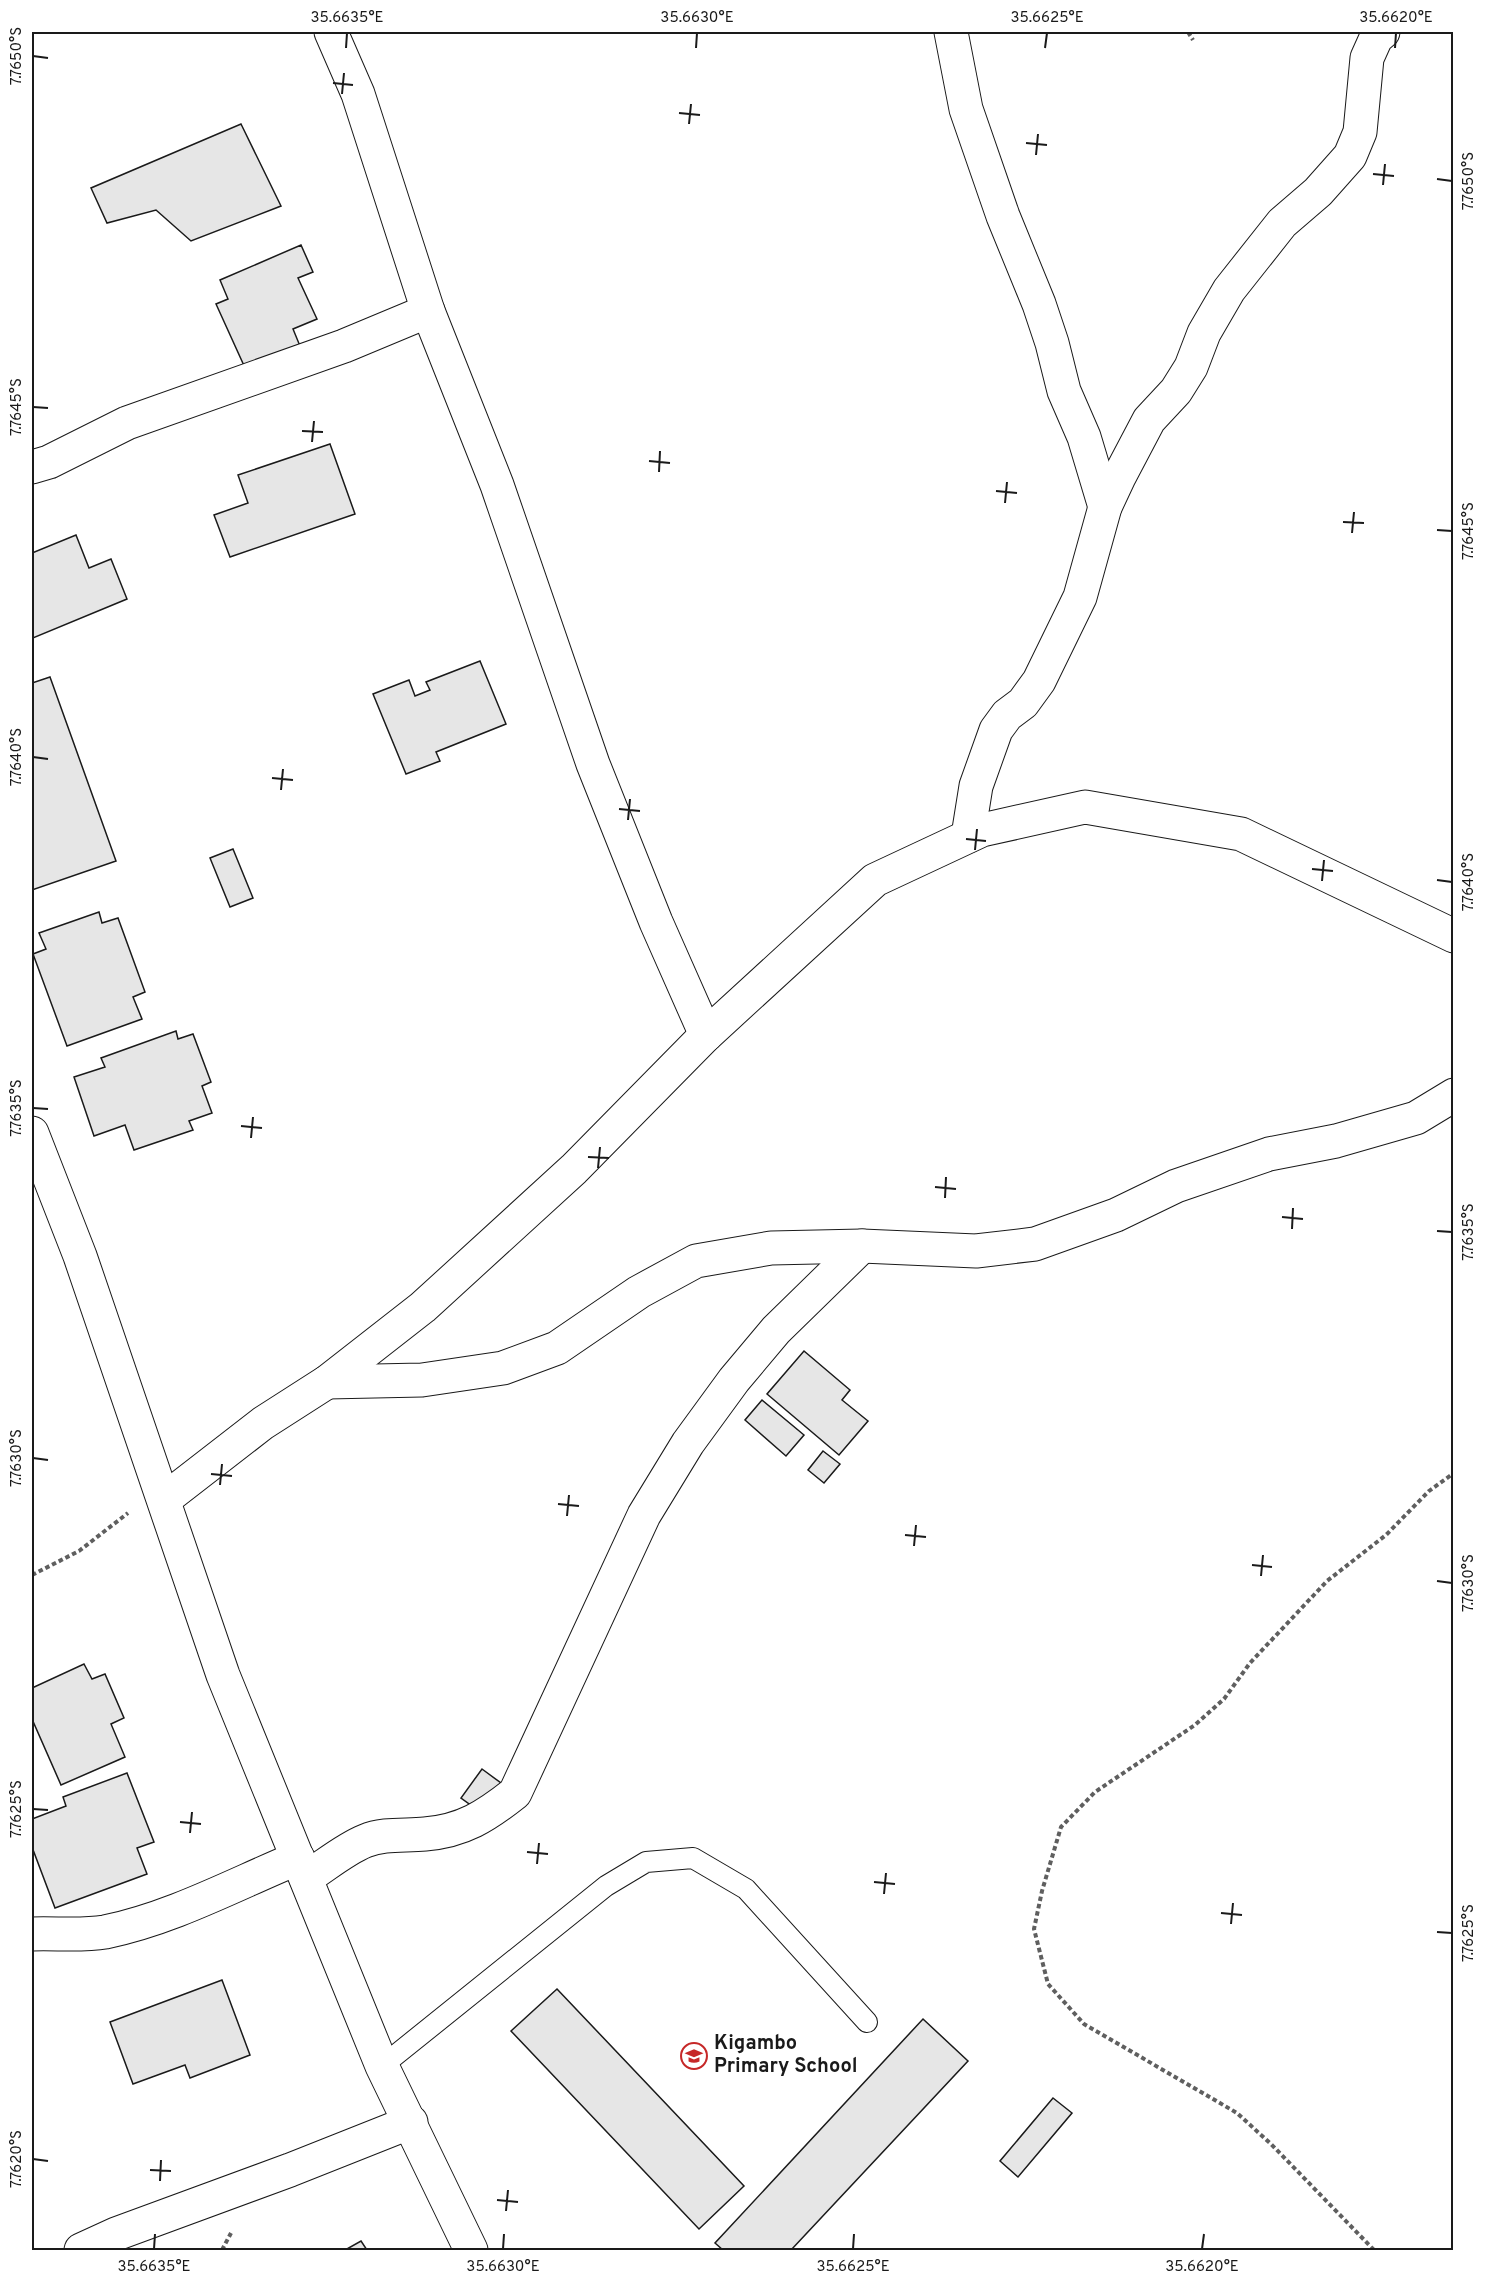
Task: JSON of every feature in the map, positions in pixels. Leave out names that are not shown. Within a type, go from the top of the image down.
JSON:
[{"type":"street","points":[[331,32],[358,94],[428,311],[497,485],[593,764],[656,922],[706,1035]]},
{"type":"street","points":[[951,32],[966,110],[1003,216],[1039,304],[1064,391],[1084,436],[1105,507]]},
{"type":"street","points":[[968,836],[976,786],[996,730],[1007,715],[1023,703],[1039,681],[1080,597],[1105,507],[1149,420],[1176,391],[1191,367],[1204,333],[1229,290],[1282,222],[1318,192],[1350,156],[1360,132],[1367,58],[1376,38],[1383,32]]},
{"type":"street","points":[[32,467],[49,462],[127,423],[344,346],[428,311]]},
{"type":"street","points":[[162,1492],[327,1382],[423,1307],[566,1176],[706,1035],[875,880],[968,836],[982,830],[1085,807],[1241,834],[1454,936]]},
{"type":"street","points":[[327,1382],[422,1380],[503,1368],[557,1348],[639,1292],[696,1261],[771,1248],[862,1246],[976,1251],[1035,1244],[1116,1215],[1176,1186],[1269,1154],[1336,1141],[1416,1118],[1454,1095]]},
{"type":"street","points":[[32,1133],[80,1256],[223,1675],[382,2066],[471,2250]]},
{"type":"street","points":[[32,1934],[103,1932],[144,1921],[302,1868],[365,1841],[391,1835],[423,1835],[454,1830],[489,1814],[515,1793],[644,1515],[688,1443],[734,1380],[777,1330],[862,1246]]},
{"type":"street","points":[[81,2250],[116,2234],[290,2170],[411,2122]]},
{"type":"lane","points":[[382,2066],[606,1886],[646,1862],[693,1858],[746,1889],[867,2022]]},
{"type":"path","points":[[1188,32],[1193,40]]},
{"type":"path","points":[[1374,2250],[1271,2144],[1237,2113],[1083,2024],[1048,1984],[1034,1929],[1042,1891],[1061,1827],[1095,1792],[1195,1725],[1224,1699],[1250,1663],[1327,1581],[1386,1535],[1429,1491],[1454,1473]]},
{"type":"path","points":[[32,1575],[79,1551],[135,1507],[162,1492]]},
{"type":"building","points":[[241,124],[281,206],[191,241],[156,210],[107,223],[91,188]]},
{"type":"building","points":[[301,245],[313,272],[298,278],[317,319],[293,329],[300,346],[246,370],[216,304],[228,299],[220,280]]},
{"type":"building","points":[[330,444],[355,514],[230,557],[214,515],[248,503],[238,475]]},
{"type":"building","points":[[76,535],[89,568],[111,559],[127,599],[33,638],[32,553]]},
{"type":"building","points":[[480,661],[506,724],[436,752],[440,761],[406,774],[373,694],[409,680],[415,696],[430,690],[426,682]]},
{"type":"building","points":[[50,677],[116,861],[32,890],[32,683]]},
{"type":"building","points":[[233,849],[253,898],[230,907],[210,858]]},
{"type":"building","points":[[99,912],[102,923],[118,918],[145,992],[133,997],[142,1019],[67,1046],[33,954],[46,949],[39,933]]},
{"type":"building","points":[[176,1031],[178,1039],[193,1034],[211,1082],[202,1086],[212,1113],[189,1121],[193,1130],[134,1150],[125,1125],[94,1136],[74,1077],[105,1067],[101,1058]]},
{"type":"building","points":[[804,1351],[850,1390],[842,1400],[868,1421],[839,1455],[767,1394]]},
{"type":"building","points":[[762,1400],[804,1435],[786,1456],[745,1420]]},
{"type":"building","points":[[823,1451],[840,1464],[824,1483],[808,1470]]},
{"type":"building","points":[[84,1664],[92,1679],[105,1674],[124,1718],[111,1724],[125,1757],[61,1785],[32,1719],[32,1688]]},
{"type":"building","points":[[482,1769],[501,1783],[479,1811],[461,1798]]},
{"type":"building","points":[[127,1773],[154,1842],[137,1848],[147,1874],[55,1908],[32,1847],[32,1819],[66,1806],[63,1797]]},
{"type":"building","points":[[222,1980],[250,2055],[190,2078],[185,2065],[133,2084],[110,2022]]},
{"type":"building","points":[[557,1989],[744,2186],[699,2229],[511,2031]]},
{"type":"building","points":[[923,2019],[968,2061],[791,2250],[723,2250],[715,2243]]},
{"type":"building","points":[[1053,2098],[1072,2113],[1018,2177],[1000,2161]]},
{"type":"building","points":[[361,2241],[367,2250],[345,2250]]},
{"type":"place","name":"Kigambo Primary School","points":[[694,2056]]}]
